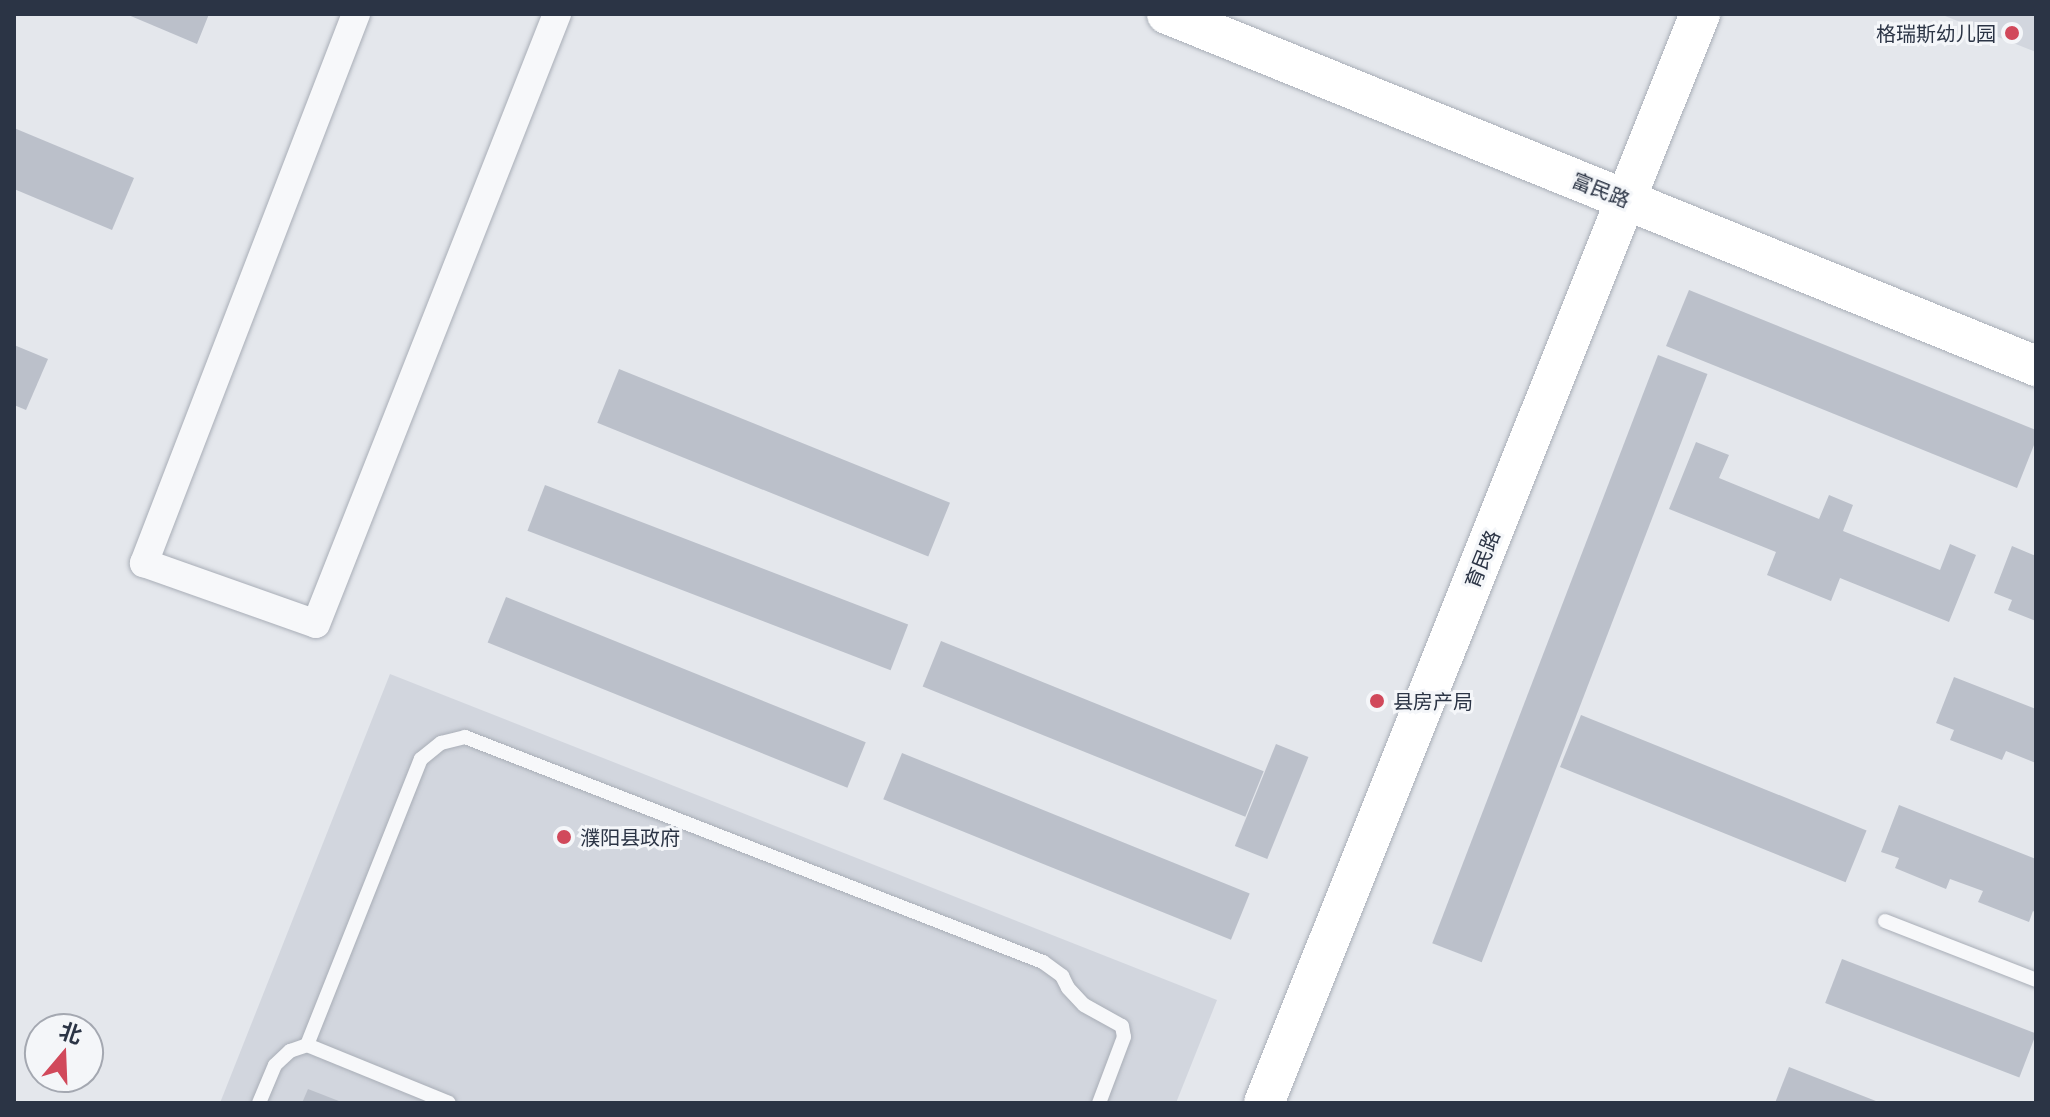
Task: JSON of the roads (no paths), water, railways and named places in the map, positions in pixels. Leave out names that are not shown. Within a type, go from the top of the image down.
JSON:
[{"type":"street","points":[[356,14],[144,563],[316,624],[557,14]]},
{"type":"street","name":"富民路","points":[[1167,14],[2036,366]]},
{"type":"street","name":"育民路","points":[[1264,1103],[1700,14]]},
{"type":"lane","points":[[307,1045],[421,759],[441,743],[465,737],[1043,962],[1062,976],[1084,1005],[1122,1026],[1124,1037],[1099,1103]]},
{"type":"lane","points":[[1885,921],[2036,980]]},
{"type":"lane","points":[[259,1103],[275,1065],[290,1051],[307,1045],[449,1103]]},
{"type":"place","name":"格瑞斯幼儿园","points":[[2012,33]]},
{"type":"place","name":"县房产局","points":[[1377,701]]},
{"type":"place","name":"濮阳县政府","points":[[564,837]]}]
